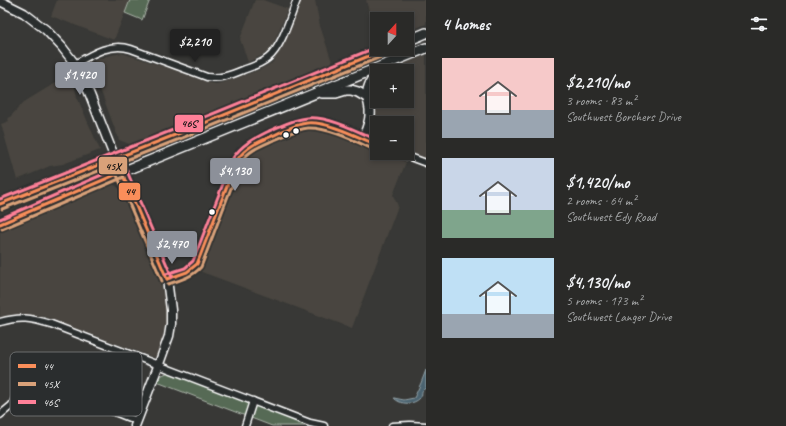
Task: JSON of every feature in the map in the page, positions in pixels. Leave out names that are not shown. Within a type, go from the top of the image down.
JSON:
[{"type":"highway","points":[[414,38],[426,33]]},
{"type":"highway","points":[[392,64],[426,48]]},
{"type":"highway","points":[[0,204],[116,159],[370,56]]},
{"type":"highway","points":[[0,224],[122,172],[370,73]]},
{"type":"highway","points":[[363,139],[370,118],[368,98],[370,84]]},
{"type":"highway","points":[[315,94],[336,93],[351,90],[368,98]]},
{"type":"highway","points":[[0,198],[8,195],[15,198]]},
{"type":"main road","points":[[0,1],[24,13],[41,26],[57,41],[75,64],[87,87],[167,279],[171,304],[171,324],[167,341],[142,408]]},
{"type":"street","points":[[75,64],[103,49],[123,47],[207,77],[217,78],[228,76],[260,63],[274,52],[281,41],[297,0]]},
{"type":"street","points":[[167,279],[186,273],[197,264],[236,163],[242,153],[248,148],[260,141],[300,125],[309,123],[325,125],[370,142]]},
{"type":"street","points":[[414,159],[426,163]]},
{"type":"street","points":[[0,322],[14,318],[34,319],[127,352]]},
{"type":"street","points":[[142,358],[310,423],[324,426]]},
{"type":"street","points":[[245,426],[253,401]]},
{"type":"street","points":[[0,415],[10,407]]},
{"type":"street","points":[[121,416],[136,423]]},
{"type":"street","points":[[392,426],[426,426]]},
{"type":"shaded area","points":[[57,0],[130,0],[114,40],[51,16]]},
{"type":"shaded area","points":[[255,0],[263,0],[288,9],[272,47],[268,52],[248,62],[240,39]]},
{"type":"shaded area","points":[[300,0],[315,0],[320,26],[332,62],[129,144],[119,140],[91,65],[95,61],[107,56],[122,53],[210,83],[216,84],[227,81],[259,70],[272,63],[281,49]]},
{"type":"shaded area","points":[[366,0],[426,0],[426,24],[414,29],[414,12],[370,12],[370,15]]},
{"type":"shaded area","points":[[426,55],[426,159],[414,154],[414,116],[371,116],[371,108],[414,108],[414,64],[403,64]]},
{"type":"shaded area","points":[[65,77],[68,77],[74,83],[77,97],[100,150],[63,164],[50,166],[17,180],[1,124],[9,121],[8,119],[24,102]]},
{"type":"shaded area","points":[[304,129],[320,129],[370,148],[370,160],[401,160],[406,162],[393,195],[398,206],[352,328],[199,271],[207,258],[242,162],[248,154],[256,148]]},
{"type":"shaded area","points":[[112,184],[120,189],[125,196],[163,291],[166,304],[166,323],[161,345],[156,357],[152,357],[45,317],[15,314],[0,317],[0,231]]},
{"type":"green space","points":[[130,0],[150,0],[142,20],[125,13]]},
{"type":"green space","points":[[171,373],[311,426],[272,426],[157,382],[162,375]]},
{"type":"water","points":[[426,370],[426,388],[423,390],[421,397],[411,403],[403,403],[394,398],[404,400],[414,398]]},
{"type":"transit line","name":"46S","points":[[0,199],[370,50]]},
{"type":"transit line","name":"44","points":[[0,204],[370,56]]},
{"type":"transit line","name":"45X","points":[[2,209],[383,56]]},
{"type":"transit line","name":"46S","points":[[166,274],[185,268],[193,261],[233,158],[240,149],[249,142],[283,125],[307,118],[324,119],[334,122],[370,137]]},
{"type":"transit line","name":"44","points":[[167,279],[187,272],[197,264],[237,160],[253,145],[289,128],[307,123],[324,124],[370,142]]},
{"type":"transit line","name":"45X","points":[[168,284],[190,276],[201,267],[241,162],[252,151],[264,144],[308,128],[316,128],[333,132],[370,148]]},
{"type":"transit line","name":"46S","points":[[121,157],[172,277]]},
{"type":"transit line","name":"44","points":[[116,159],[167,279]]},
{"type":"transit line","name":"45X","points":[[111,161],[162,281]]},
{"type":"transit line","name":"46S","points":[[0,219],[120,167]]},
{"type":"transit line","name":"44","points":[[0,224],[122,172]]},
{"type":"transit line","name":"45X","points":[[2,229],[124,177]]}]
